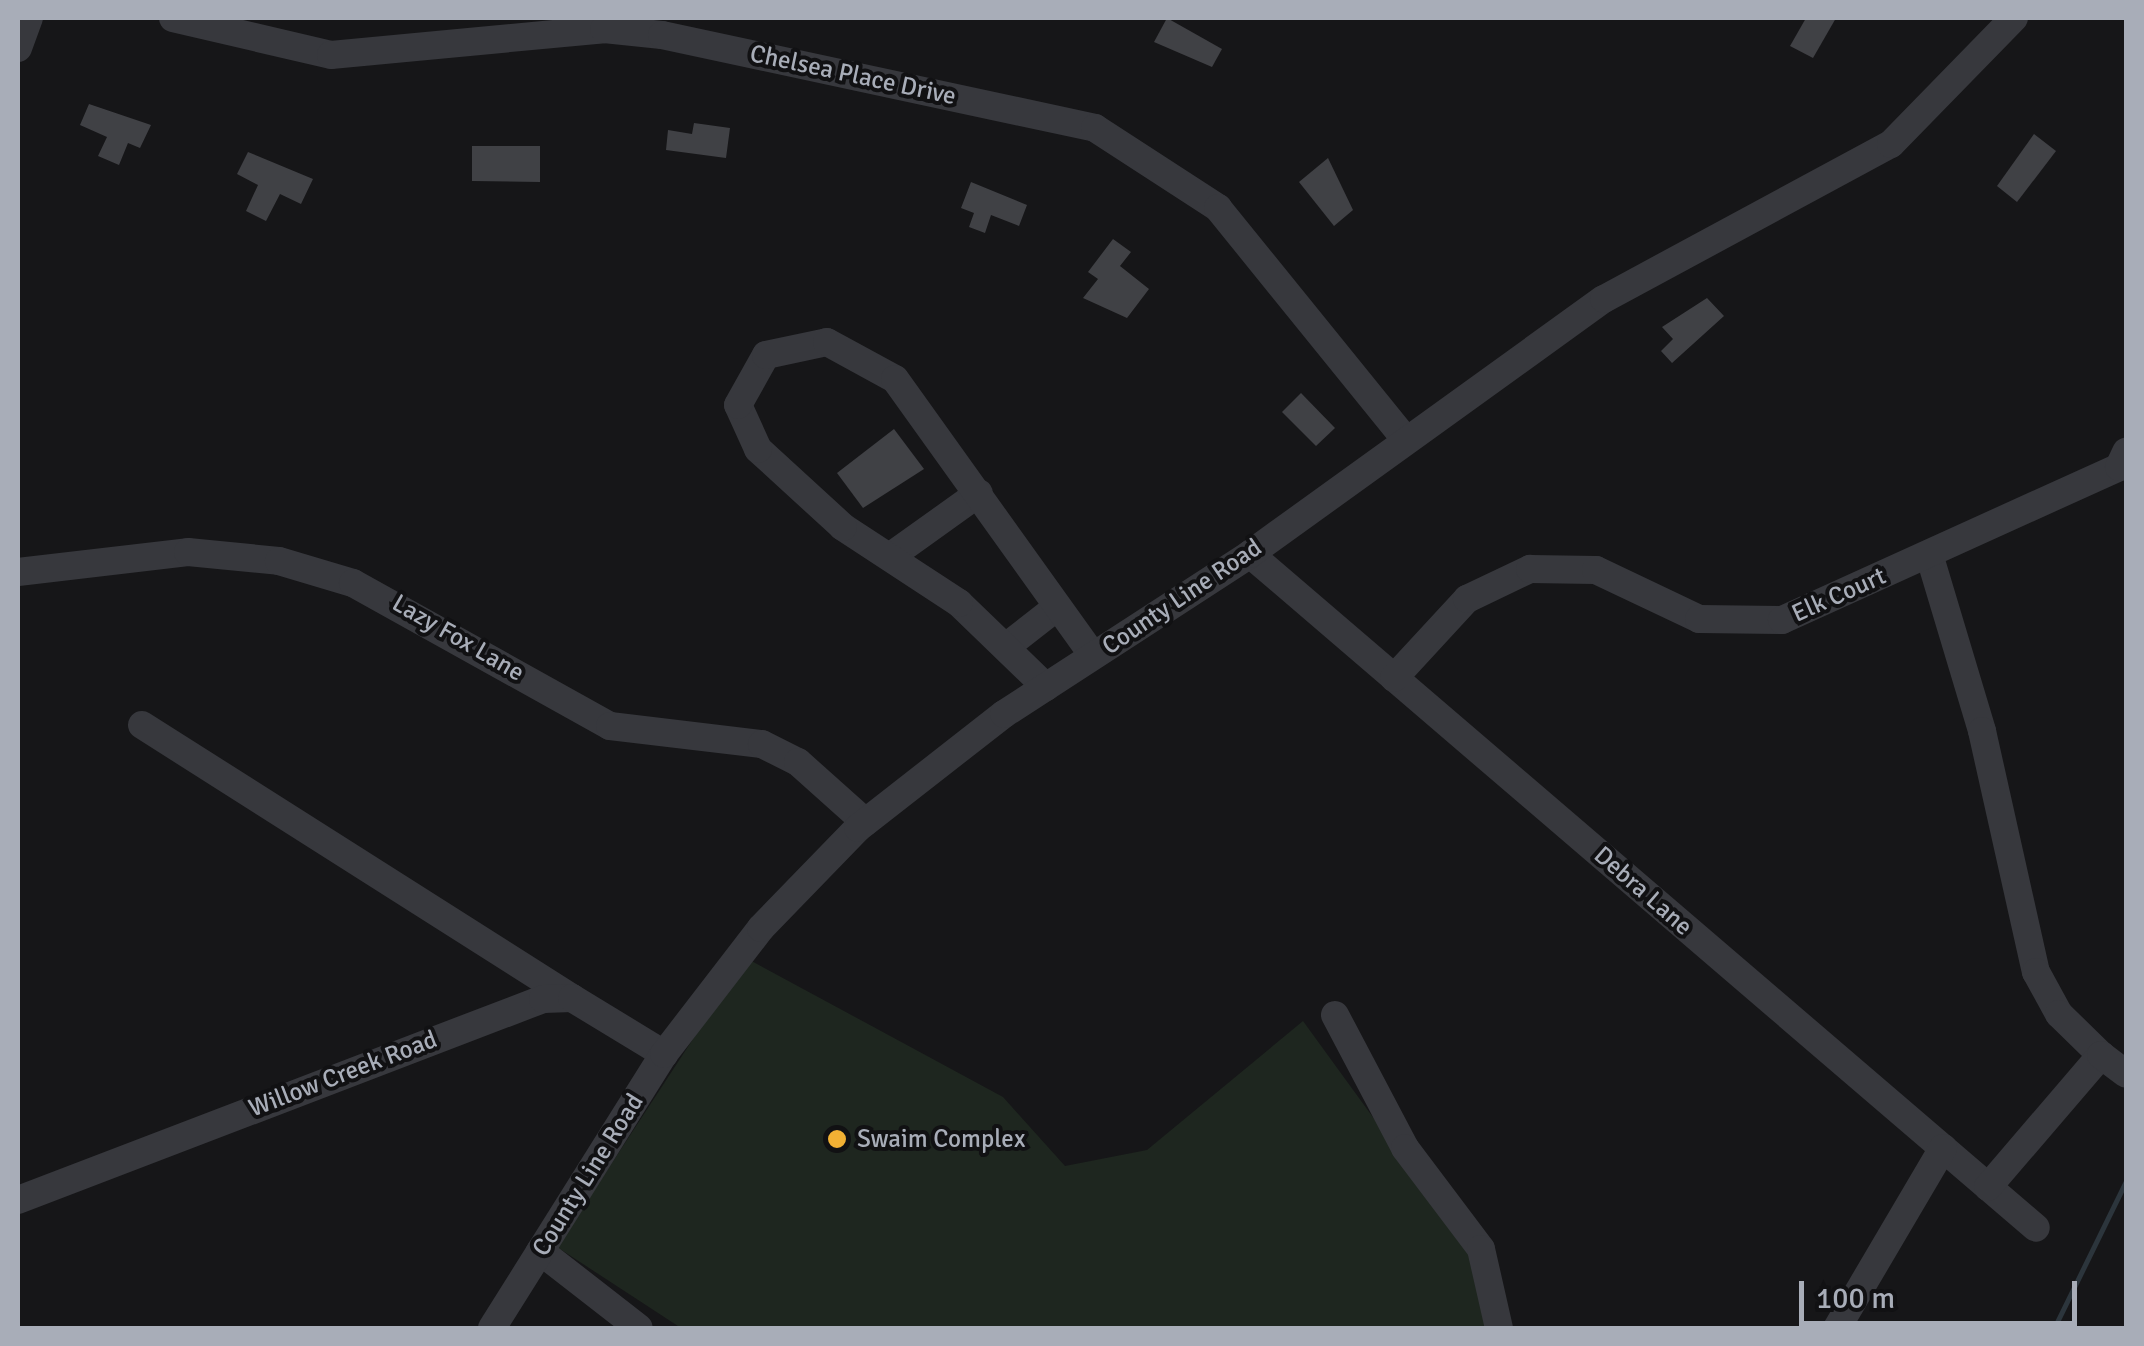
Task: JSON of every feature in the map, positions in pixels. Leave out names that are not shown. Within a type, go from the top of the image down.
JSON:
[{"type":"street","points":[[18,48],[29,18]]},
{"type":"street","name":"Chelsea Place Drive","points":[[172,18],[331,55],[604,28],[644,33],[1096,128],[1218,208],[1404,438]]},
{"type":"street","name":"County Line Road","points":[[492,1328],[664,1054],[761,928],[865,822],[1046,687],[1250,554],[1404,438],[1604,300],[1891,144],[2014,18]]},
{"type":"street","points":[[1046,687],[1007,646],[891,556],[816,504],[744,430],[738,405],[766,354],[826,342],[862,356],[919,405],[1092,656]]},
{"type":"street","name":"Elk Court","points":[[1394,678],[1467,599],[1530,570],[1596,570],[1698,619],[1754,625],[1929,554],[2119,468],[2126,452]]},
{"type":"street","points":[[891,556],[979,493]]},
{"type":"street","name":"Lazy Fox Lane","points":[[18,572],[188,552],[278,562],[354,583],[610,726],[762,744],[798,762],[865,822]]},
{"type":"street","name":"Debra Lane","points":[[1250,554],[2036,1228]]},
{"type":"street","points":[[1929,554],[1982,731],[2036,972],[2059,1014],[2126,1074]]},
{"type":"street","points":[[1007,646],[1057,607]]},
{"type":"street","points":[[142,724],[664,1054]]},
{"type":"street","name":"Willow Creek Road","points":[[18,1200],[520,1006],[572,998]]},
{"type":"street","points":[[1335,1015],[1405,1148],[1481,1249],[1500,1328]]},
{"type":"street","points":[[1988,1187],[2101,1055]]},
{"type":"street","points":[[1837,1328],[1943,1148]]},
{"type":"street","points":[[540,1251],[640,1328]]},
{"type":"shaded area","name":"Swaim Complex","points":[[746,958],[1003,1097],[1065,1166],[1147,1150],[1303,1021],[1476,1259],[1496,1328],[681,1328],[557,1247]]},
{"type":"building","points":[[1167,18],[1222,49],[1212,67],[1154,42]]},
{"type":"building","points":[[1806,18],[1836,18],[1813,58],[1790,46]]},
{"type":"building","points":[[89,104],[151,125],[140,148],[128,143],[119,165],[98,156],[107,137],[80,125]]},
{"type":"building","points":[[694,123],[730,128],[726,158],[666,150],[668,130],[692,134]]},
{"type":"building","points":[[2034,134],[2056,151],[2017,202],[1997,186]]},
{"type":"building","points":[[472,146],[540,146],[540,182],[472,181]]},
{"type":"building","points":[[248,152],[313,179],[301,204],[280,194],[266,221],[246,211],[258,185],[237,174]]},
{"type":"building","points":[[1328,158],[1353,210],[1334,226],[1299,182]]},
{"type":"building","points":[[971,182],[1027,205],[1019,226],[991,215],[985,233],[969,227],[974,213],[961,208]]},
{"type":"building","points":[[1113,239],[1131,252],[1120,266],[1149,289],[1127,318],[1083,298],[1098,279],[1088,272]]},
{"type":"building","points":[[1707,298],[1724,316],[1672,363],[1661,351],[1673,339],[1662,327]]},
{"type":"building","points":[[1301,393],[1335,428],[1316,446],[1282,412]]},
{"type":"building","points":[[894,429],[924,469],[863,508],[837,473]]},
{"type":"waterway","points":[[2054,1328],[2126,1181]]},
{"type":"place","name":"Swaim Complex","points":[[837,1139]]}]
